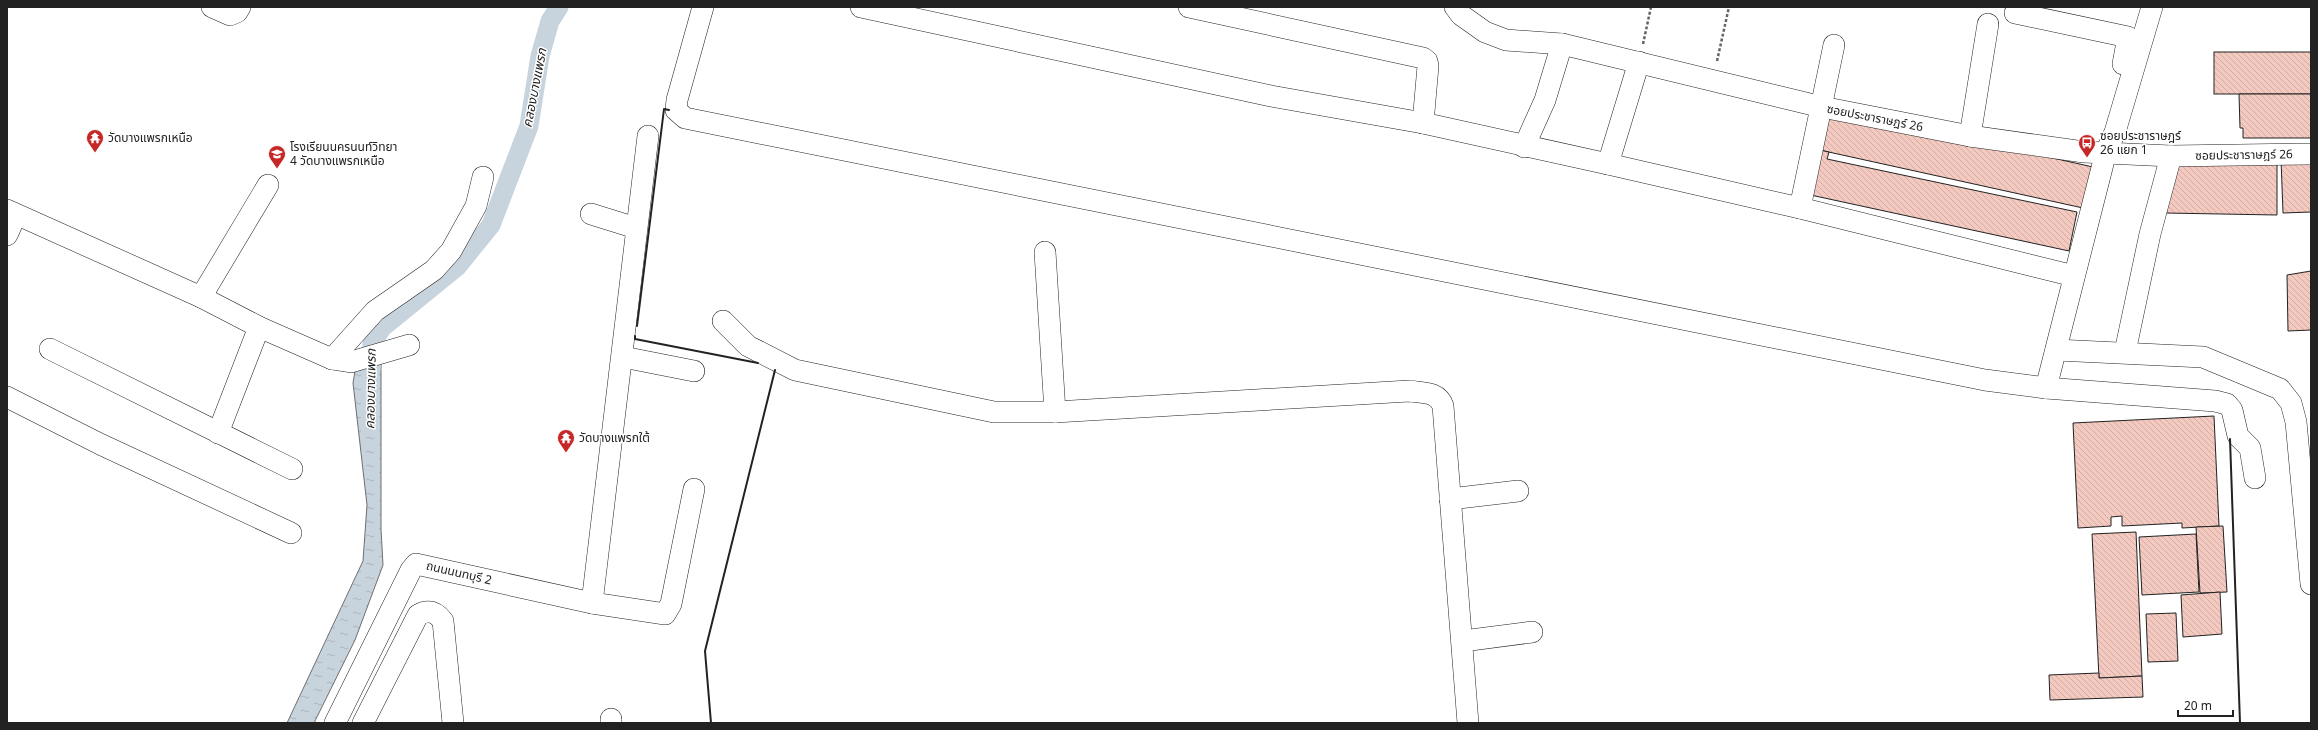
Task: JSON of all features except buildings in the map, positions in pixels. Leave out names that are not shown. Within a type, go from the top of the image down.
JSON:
[{"type":"street","points":[[212,7],[230,15],[237,12],[240,7]]},
{"type":"street","points":[[703,7],[677,100],[676,110],[685,118],[1984,380],[2046,388],[2207,401],[2227,404],[2232,410],[2238,436],[2250,448],[2255,478]]},
{"type":"street","points":[[861,7],[930,14],[1270,96],[1423,123],[1524,147],[1608,164],[1800,208],[2074,276]]},
{"type":"street","points":[[1189,7],[1423,58],[1427,61],[1428,66],[1423,123]]},
{"type":"street","name":"ซอยประชาราษฎร์ 26","points":[[1455,7],[1461,15],[1485,32],[1506,40],[1562,44],[1822,107],[1970,136],[2058,150],[2170,156],[2311,154]]},
{"type":"street","points":[[2115,100],[2152,7]]},
{"type":"street","points":[[2015,13],[2128,37],[2128,67],[2115,132],[2106,152],[2046,388]]},
{"type":"street","points":[[1970,136],[1988,24]]},
{"type":"street","points":[[1524,147],[1545,100],[1562,44]]},
{"type":"street","points":[[1800,208],[1834,45]]},
{"type":"street","points":[[1608,164],[1639,62]]},
{"type":"street","points":[[592,603],[623,357],[636,228],[648,136]]},
{"type":"street","points":[[2125,352],[2150,234],[2170,156]]},
{"type":"street","points":[[342,361],[371,315],[434,270],[451,251],[476,206],[483,177]]},
{"type":"street","points":[[201,297],[268,185]]},
{"type":"street","points":[[7,235],[12,212],[201,297],[259,326],[342,361],[387,352],[409,345]]},
{"type":"street","points":[[591,214],[636,228]]},
{"type":"street","points":[[1046,252],[1055,412]]},
{"type":"street","points":[[723,321],[748,346],[795,370],[994,412],[1055,412],[1409,391],[1431,394],[1441,400],[1443,406],[1463,641],[1468,723]]},
{"type":"street","points":[[218,433],[259,326]]},
{"type":"street","points":[[50,349],[292,469]]},
{"type":"street","points":[[2056,350],[2125,352],[2203,357],[2280,389],[2291,403],[2296,422],[2311,584]]},
{"type":"street","points":[[623,357],[694,371]]},
{"type":"street","points":[[7,397],[100,444],[291,533]]},
{"type":"street","name":"ถนนนนทบุรี 2","points":[[335,723],[411,570],[416,564],[592,603],[654,614],[665,614],[671,604],[694,488]]},
{"type":"street","points":[[1450,499],[1518,491]]},
{"type":"street","points":[[363,723],[418,615],[425,611],[436,613],[443,621],[453,723]]},
{"type":"street","points":[[1463,641],[1532,632]]},
{"type":"path","points":[[1639,62],[1651,7]]},
{"type":"path","points":[[1713,80],[1729,7]]},
{"type":"water","points":[[381,361],[381,529],[383,565],[355,640],[314,723],[287,723],[363,561],[367,505],[353,383],[356,365]]},
{"type":"waterway","name":"คลองบางแพรก","points":[[371,370],[372,343],[382,328],[457,267],[491,225],[529,126],[540,56],[550,21],[559,7]]},
{"type":"wall","points":[[637,326],[664,109],[669,110]]},
{"type":"wall","points":[[635,336],[635,339],[758,363]]},
{"type":"wall","points":[[711,723],[705,651],[775,370]]},
{"type":"wall","points":[[2230,439],[2240,723]]},
{"type":"place","name":"วัดบางแพรกเหนือ","points":[[95,153]]},
{"type":"place","name":"ซอยประชาราษฎร์ 26 แยก 1","points":[[2087,158]]},
{"type":"place","name":"โรงเรียนนครนนท์วิทยา 4 วัดบางแพรกเหนือ","points":[[277,169]]},
{"type":"place","name":"วัดบางแพรกใต้","points":[[566,453]]}]
